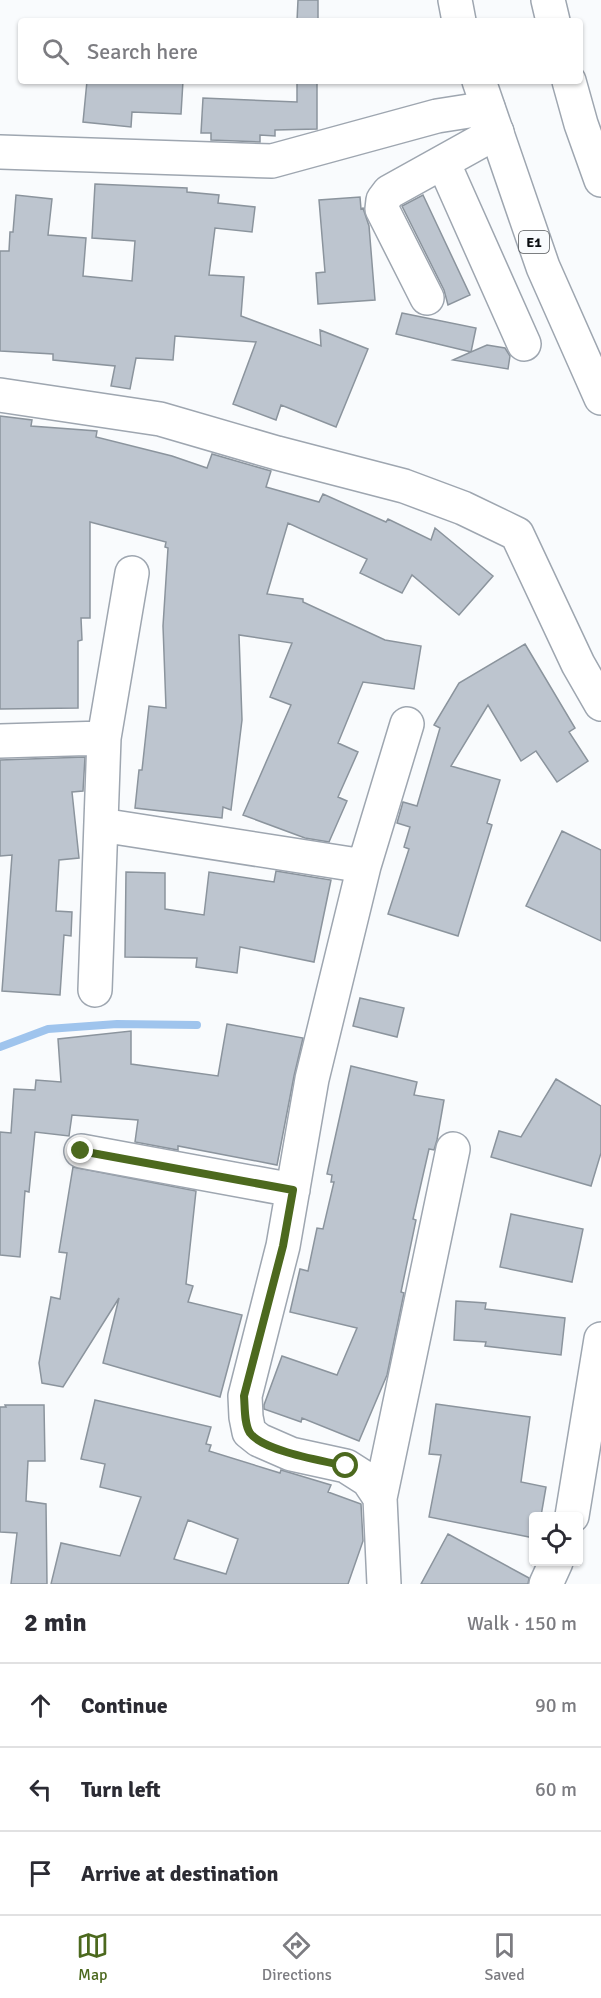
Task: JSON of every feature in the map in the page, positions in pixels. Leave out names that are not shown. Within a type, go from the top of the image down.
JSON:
[{"type":"main road","points":[[455,0],[458,18]]},
{"type":"main road","points":[[548,0],[553,18]]},
{"type":"main road","points":[[570,84],[601,180]]},
{"type":"main road","points":[[0,152],[272,161],[437,116],[488,107]]},
{"type":"main road","points":[[426,298],[382,209],[383,200],[389,192],[443,162],[488,107]]},
{"type":"main road","name":"E1","points":[[488,107],[543,267],[601,398]]},
{"type":"main road","points":[[443,162],[524,344]]},
{"type":"main road","points":[[0,395],[160,419],[277,453],[404,486],[463,508],[517,534],[578,664],[601,705]]},
{"type":"main road","points":[[95,990],[104,738],[132,573]]},
{"type":"main road","points":[[380,1498],[368,1480],[346,1466],[291,1454],[259,1440],[249,1432],[244,1396],[283,1246],[312,1079],[364,866],[407,724]]},
{"type":"main road","points":[[0,741],[104,738]]},
{"type":"main road","points":[[101,825],[364,866]]},
{"type":"main road","points":[[384,1584],[380,1498],[453,1149]]},
{"type":"main road","points":[[81,1151],[293,1190]]},
{"type":"main road","points":[[573,1512],[601,1339]]},
{"type":"main road","points":[[546,1584],[554,1566]]},
{"type":"building","points":[[298,0],[318,0],[318,18],[297,18]]},
{"type":"building","points":[[87,84],[183,84],[181,114],[132,112],[131,127],[83,122]]},
{"type":"building","points":[[297,84],[317,84],[317,129],[275,130],[275,136],[260,135],[260,142],[211,140],[211,133],[201,133],[203,98],[297,102]]},
{"type":"building","points":[[95,184],[187,188],[187,192],[219,195],[218,203],[255,207],[252,232],[215,228],[209,275],[244,277],[241,316],[321,346],[320,330],[368,349],[336,427],[281,405],[276,420],[233,404],[256,342],[175,336],[173,360],[136,358],[130,389],[111,386],[115,366],[53,360],[53,354],[0,351],[0,251],[9,251],[16,195],[52,199],[48,235],[86,238],[83,276],[132,281],[135,241],[92,238]]},
{"type":"building","points":[[423,195],[470,295],[448,305],[444,290],[402,206]]},
{"type":"building","points":[[360,197],[361,209],[363,208],[369,226],[375,300],[318,304],[316,273],[325,272],[319,200]]},
{"type":"building","points":[[402,313],[476,328],[471,352],[396,334]]},
{"type":"building","points":[[487,345],[505,348],[510,356],[508,369],[453,360]]},
{"type":"building","points":[[0,416],[32,420],[31,426],[97,431],[96,437],[172,456],[207,468],[212,454],[271,471],[266,487],[319,502],[323,494],[386,522],[388,519],[431,540],[435,528],[493,576],[459,615],[412,575],[402,593],[360,573],[367,559],[288,523],[267,594],[303,599],[303,602],[385,640],[421,646],[414,689],[363,682],[338,743],[358,752],[338,797],[347,801],[329,842],[305,838],[243,815],[291,705],[270,697],[292,643],[239,635],[242,720],[231,810],[223,807],[222,818],[135,808],[149,706],[166,708],[163,626],[168,548],[165,547],[166,542],[90,522],[90,618],[81,618],[82,640],[78,641],[78,708],[0,709]]},
{"type":"building","points":[[525,644],[575,728],[569,732],[588,761],[557,782],[536,751],[521,761],[488,705],[451,766],[500,780],[487,823],[492,825],[458,936],[388,914],[409,849],[404,847],[410,827],[397,823],[403,802],[417,806],[440,728],[434,725],[459,683]]},
{"type":"building","points":[[85,757],[83,791],[72,792],[79,858],[59,860],[56,911],[72,912],[71,936],[64,935],[60,995],[2,991],[12,855],[0,856],[0,760]]},
{"type":"building","points":[[562,831],[601,850],[601,941],[526,906]]},
{"type":"building","points":[[276,871],[331,880],[314,962],[240,947],[237,973],[196,967],[197,958],[125,957],[126,872],[165,873],[165,909],[204,915],[209,872],[274,882]]},
{"type":"building","points":[[360,998],[404,1008],[397,1037],[353,1026]]},
{"type":"building","points":[[227,1024],[303,1038],[277,1165],[178,1146],[178,1150],[135,1142],[138,1120],[72,1115],[69,1136],[35,1132],[29,1192],[25,1191],[20,1257],[0,1255],[0,1132],[11,1133],[14,1089],[35,1090],[36,1080],[61,1082],[58,1039],[131,1031],[131,1064],[218,1076]]},
{"type":"building","points":[[351,1066],[417,1082],[414,1095],[444,1100],[437,1140],[434,1150],[429,1149],[413,1219],[416,1220],[401,1292],[404,1293],[387,1375],[359,1441],[302,1418],[301,1422],[264,1409],[282,1356],[337,1375],[357,1328],[290,1312],[300,1269],[308,1271],[317,1228],[323,1229],[334,1182],[331,1182],[332,1175],[327,1174]]},
{"type":"building","points":[[556,1079],[601,1106],[601,1153],[591,1186],[491,1157],[499,1131],[521,1137]]},
{"type":"building","points":[[73,1167],[196,1191],[186,1284],[193,1286],[188,1302],[242,1315],[220,1397],[103,1363],[119,1298],[63,1387],[42,1383],[39,1363],[51,1297],[60,1299],[67,1253],[59,1252]]},
{"type":"building","points":[[511,1214],[583,1229],[572,1282],[500,1267]]},
{"type":"building","points":[[456,1301],[486,1303],[485,1309],[565,1318],[561,1355],[485,1346],[486,1342],[454,1340]]},
{"type":"building","points":[[95,1400],[211,1427],[206,1444],[211,1445],[209,1451],[280,1473],[281,1470],[331,1485],[328,1492],[361,1504],[363,1541],[348,1584],[51,1584],[61,1543],[120,1556],[141,1497],[100,1487],[105,1464],[81,1459]],"holes":[[[188,1520],[238,1539],[226,1574],[174,1559]]]},
{"type":"building","points":[[436,1404],[530,1417],[521,1482],[546,1487],[542,1512],[529,1512],[529,1537],[429,1517],[441,1455],[429,1454]]},
{"type":"building","points":[[5,1405],[44,1405],[45,1461],[28,1461],[26,1501],[46,1504],[47,1584],[11,1584],[17,1533],[0,1532],[0,1407],[6,1407]]},
{"type":"building","points":[[448,1534],[529,1578],[528,1584],[421,1584]]},
{"type":"waterway","points":[[0,1047],[48,1029],[117,1024],[197,1025]]},
{"type":"route","points":[[81,1151],[293,1190],[283,1246],[244,1396],[246,1417],[249,1432],[259,1440],[291,1454],[346,1466]]}]
